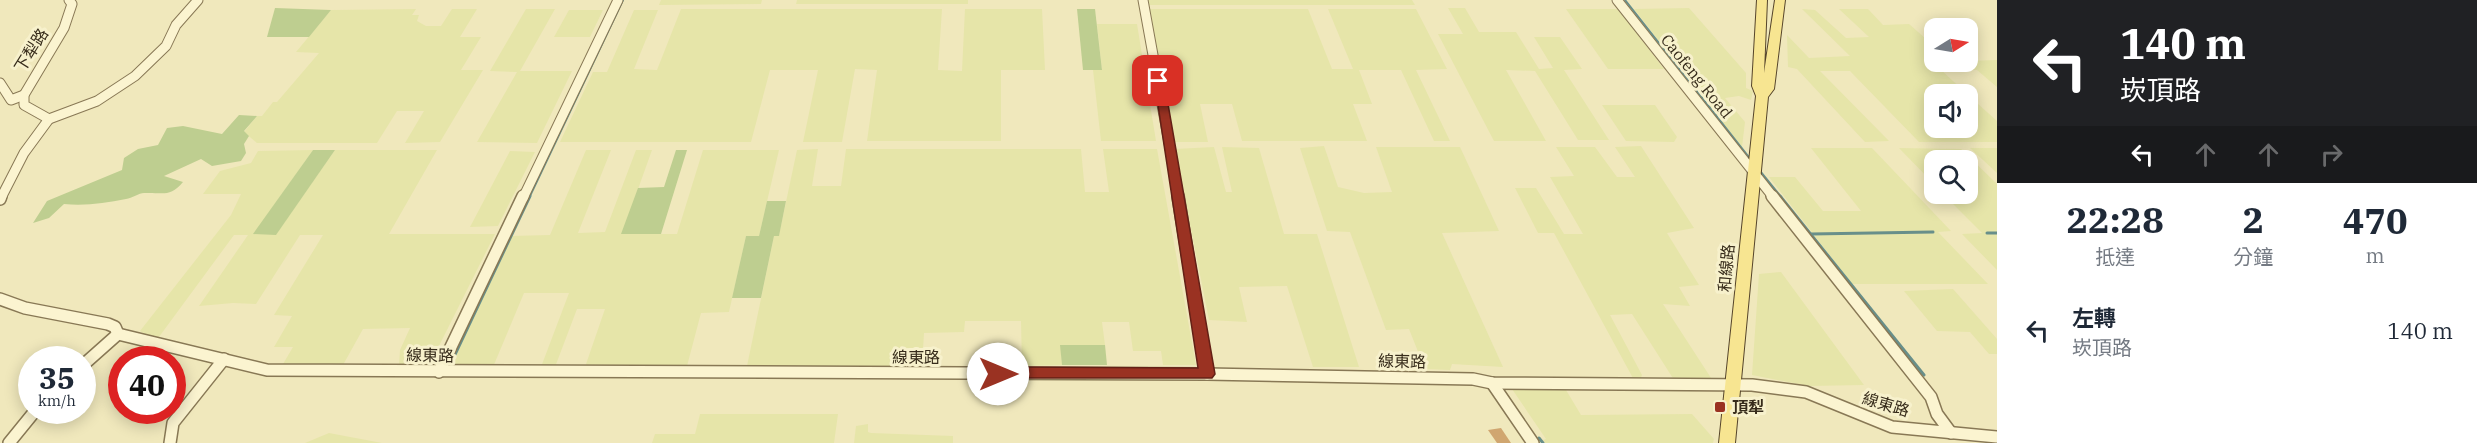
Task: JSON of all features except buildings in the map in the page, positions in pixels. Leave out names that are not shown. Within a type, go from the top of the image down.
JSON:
[{"type":"main road","points":[[1762,0],[1758,86],[1762,96],[1768,89],[1780,0]]},
{"type":"main road","name":"和線路","points":[[1727,443],[1752,170],[1762,96]]},
{"type":"street","name":"下犁路","points":[[49,119],[24,105],[24,95],[64,28],[72,4],[69,0]]},
{"type":"street","points":[[0,199],[24,153],[49,119],[97,100],[135,76],[166,46],[176,25],[198,0]]},
{"type":"street","points":[[439,372],[618,0]]},
{"type":"street","points":[[1143,0],[1170,144],[1207,374]]},
{"type":"street","name":"Caofeng Road","points":[[1617,0],[1931,397],[1937,414],[1951,433]]},
{"type":"street","points":[[0,83],[10,100],[24,95]]},
{"type":"street","points":[[0,299],[25,308],[115,327],[118,334],[96,354]]},
{"type":"street","name":"線東路","points":[[118,334],[267,370],[1207,374],[1473,380],[1492,383],[1752,385],[1806,392],[1892,427],[1990,439]]},
{"type":"street","points":[[170,443],[173,423],[224,359]]},
{"type":"street","points":[[1492,383],[1533,443]]},
{"type":"street","points":[[9,443],[24,424]]},
{"type":"shaded area","points":[[661,0],[762,0],[761,4],[659,5]]},
{"type":"shaded area","points":[[797,0],[968,0],[968,4],[796,4]]},
{"type":"shaded area","points":[[1147,0],[1412,0],[1415,5],[1148,5]]},
{"type":"shaded area","points":[[1448,8],[1465,8],[1479,32],[1516,32],[1539,69],[1553,68],[1534,37],[1560,37],[1582,69],[1564,70],[1609,140],[1578,140],[1535,71],[1506,70],[1546,141],[1494,141],[1438,34],[1463,34]]},
{"type":"shaded area","points":[[1689,8],[1746,73],[1746,88],[1753,91],[1751,100],[1739,96],[1725,98],[1745,122],[1742,147],[1634,9]]},
{"type":"shaded area","points":[[416,9],[412,15],[419,15],[417,21],[426,26],[441,26],[452,9],[477,9],[460,37],[481,37],[461,70],[483,70],[440,142],[405,143],[424,111],[397,111],[377,143],[257,143],[244,132],[257,116],[262,116],[273,102],[277,102],[319,53],[296,52],[331,10]]},
{"type":"shaded area","points":[[526,9],[555,9],[520,71],[572,71],[537,143],[477,142],[517,72],[490,71]]},
{"type":"shaded area","points":[[681,9],[942,9],[938,70],[962,71],[965,9],[1042,9],[1045,70],[1001,70],[1001,141],[867,141],[877,70],[855,69],[842,142],[803,142],[818,70],[770,70],[751,142],[560,142],[593,72],[607,72],[634,10],[658,10],[634,69],[657,70]]},
{"type":"shaded area","points":[[1149,9],[1308,9],[1332,69],[1353,69],[1328,9],[1416,9],[1447,69],[1416,70],[1450,141],[1434,141],[1401,70],[1359,70],[1372,104],[1353,104],[1367,141],[1242,141],[1232,104],[1200,104],[1208,142],[1174,142]]},
{"type":"shaded area","points":[[1566,9],[1618,9],[1664,69],[1608,69]]},
{"type":"shaded area","points":[[1802,9],[1815,10],[1846,38],[1869,37],[1839,9],[1868,9],[1883,25],[1909,24],[1924,37],[1924,72],[1943,72],[1956,84],[1924,84],[1924,138],[1978,138],[1978,104],[1997,121],[1997,142],[1919,142],[1850,71],[1820,71],[1889,141],[1865,142],[1797,69],[1788,67],[1787,35],[1809,58],[1850,56]]},
{"type":"shaded area","points":[[569,10],[603,10],[590,37],[554,37]]},
{"type":"shaded area","points":[[1097,24],[1137,24],[1156,141],[1101,141],[1093,70],[1102,70]]},
{"type":"shaded area","points":[[1997,60],[1997,87],[1978,71],[1978,61]]},
{"type":"shaded area","points":[[1602,105],[1655,105],[1677,137],[1674,142],[1626,141]]},
{"type":"shaded area","points":[[1324,146],[1338,187],[1364,193],[1392,192],[1376,147],[1460,147],[1499,231],[1442,233],[1503,367],[1452,364],[1450,370],[1425,369],[1409,329],[1386,330],[1350,232],[1327,231],[1300,148]]},
{"type":"shaded area","points":[[1641,146],[1694,228],[1667,233],[1699,285],[1679,287],[1690,306],[1663,304],[1713,381],[1676,383],[1632,314],[1610,315],[1642,375],[1640,380],[1634,380],[1554,233],[1538,233],[1515,188],[1536,188],[1564,234],[1583,234],[1550,177],[1574,176],[1556,147],[1595,147],[1617,177],[1635,177],[1615,147]]},
{"type":"shaded area","points":[[1214,147],[1226,192],[1232,192],[1222,147],[1259,148],[1284,234],[1317,234],[1359,367],[1313,367],[1287,286],[1239,287],[1247,322],[1209,320],[1175,149]]},
{"type":"shaded area","points":[[1811,148],[1872,148],[1951,231],[1938,232],[1988,284],[1852,284],[1769,177],[1795,177],[1823,211],[1861,211]]},
{"type":"shaded area","points":[[1899,148],[1962,150],[1924,150],[1924,174]]},
{"type":"shaded area","points":[[1970,148],[1997,148],[1997,173],[1978,155],[1978,150]]},
{"type":"shaded area","points":[[818,149],[812,186],[841,186],[846,149],[1081,149],[1085,192],[1109,192],[1103,149],[1157,149],[1196,365],[1163,365],[1161,351],[1133,351],[1129,322],[1102,322],[1105,345],[1061,346],[1062,365],[1022,366],[1021,321],[965,321],[964,332],[924,333],[922,366],[747,366],[774,236],[779,235],[797,150]]},
{"type":"shaded area","points":[[313,150],[254,234],[276,234],[335,150],[437,150],[389,234],[495,234],[429,366],[399,366],[400,350],[410,328],[363,329],[343,365],[283,364],[293,347],[274,347],[292,316],[274,315],[323,235],[300,235],[256,304],[233,303],[199,306],[248,235],[234,235],[156,341],[140,331],[231,215],[241,194],[203,194],[220,171],[251,163],[258,151]]},
{"type":"shaded area","points":[[586,150],[611,150],[578,233],[605,232],[636,150],[652,150],[622,234],[677,234],[703,150],[779,150],[759,236],[746,236],[729,312],[701,313],[687,366],[585,367],[605,309],[577,309],[555,367],[541,367],[569,293],[524,293],[493,367],[449,367],[510,236],[550,235]]},
{"type":"shaded area","points":[[510,151],[535,152],[498,226],[470,227]]},
{"type":"shaded area","points":[[1978,166],[1997,184],[1997,270],[1962,234],[1982,233],[1953,204],[1978,204]]},
{"type":"shaded area","points":[[1781,272],[1864,385],[1809,386],[1752,375],[1759,274]]},
{"type":"shaded area","points":[[1953,289],[1997,339],[1997,354],[1989,354],[1970,332],[1937,331],[1904,291]]},
{"type":"shaded area","points":[[1512,389],[1566,390],[1581,415],[1692,414],[1714,439],[1713,443],[1545,443],[1543,440],[1546,439]]},
{"type":"shaded area","points":[[700,414],[838,414],[834,443],[652,443],[655,434],[695,434]]},
{"type":"shaded area","points":[[868,424],[868,432],[871,433],[953,436],[953,443],[854,443],[856,426]]},
{"type":"shaded area","points":[[329,433],[382,443],[305,443]]},
{"type":"green space","points":[[275,8],[331,10],[309,37],[267,37]]},
{"type":"green space","points":[[1077,9],[1095,9],[1102,70],[1083,70]]},
{"type":"green space","points":[[239,115],[257,116],[244,131],[249,136],[244,144],[246,153],[241,161],[212,166],[201,159],[164,176],[183,182],[170,192],[142,193],[126,199],[95,204],[64,204],[49,218],[33,223],[47,201],[122,170],[124,158],[138,149],[158,145],[167,128],[183,126],[222,134]]},
{"type":"green space","points":[[313,150],[335,150],[276,235],[253,234]]},
{"type":"green space","points":[[676,150],[687,150],[661,234],[621,234],[638,188],[664,187]]},
{"type":"green space","points":[[767,201],[786,201],[779,236],[774,236],[761,298],[732,298],[746,236],[759,236]]},
{"type":"green space","points":[[1060,345],[1105,345],[1107,365],[1062,365]]},
{"type":"waterway","points":[[529,198],[623,0]]},
{"type":"waterway","points":[[1625,0],[1752,161]]},
{"type":"waterway","points":[[1760,171],[1782,198]]},
{"type":"waterway","points":[[450,365],[530,196]]},
{"type":"waterway","points":[[1780,196],[1924,375]]},
{"type":"waterway","points":[[1811,234],[1933,232]]},
{"type":"waterway","points":[[1987,233],[1997,233]]},
{"type":"waterway","points":[[1539,438],[1543,443]]},
{"type":"place","name":"頂犁","points":[[1720,407]]},
{"type":"route","points":[[998,374],[1207,374],[1158,81]]}]
